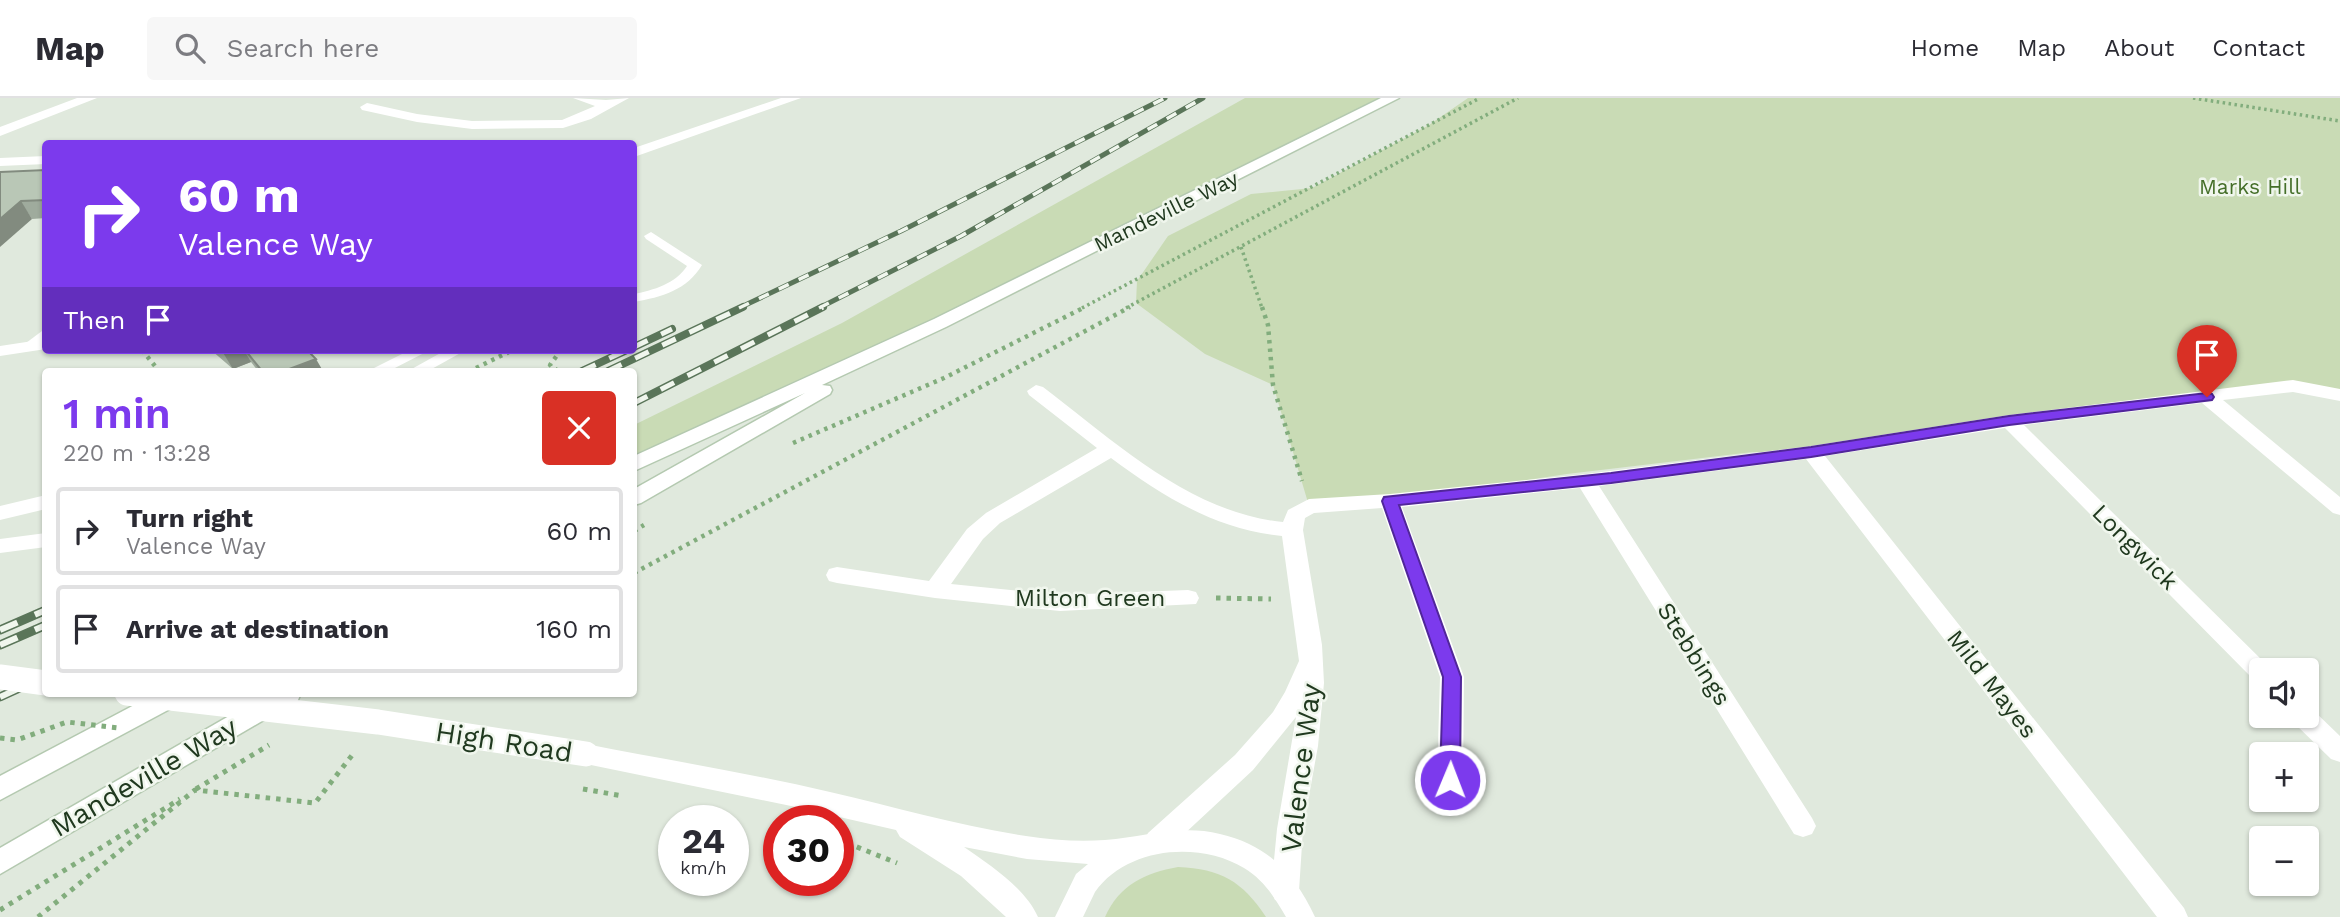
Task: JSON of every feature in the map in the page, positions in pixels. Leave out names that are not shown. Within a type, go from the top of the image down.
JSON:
[{"type":"street","points":[[0,132],[90,98]]},
{"type":"street","points":[[580,98],[608,105]]},
{"type":"street","points":[[367,107],[417,118],[472,125],[563,124],[586,117],[622,98]]},
{"type":"street","points":[[637,150],[794,98]]},
{"type":"street","name":"Mandeville Way","points":[[637,463],[940,323],[1392,98]]},
{"type":"street","points":[[0,162],[42,160]]},
{"type":"street","name":"Mandeville Way","points":[[637,496],[940,323]]},
{"type":"street","points":[[0,352],[41,344]]},
{"type":"street","points":[[1036,391],[1112,448],[1168,486],[1215,513],[1246,523],[1293,530],[1295,515],[1309,506],[1390,501],[1586,481],[1811,452],[2009,421],[2293,386],[2340,395]]},
{"type":"street","points":[[2207,397],[2340,508]]},
{"type":"street","name":"Longwick","points":[[2009,421],[2249,661]]},
{"type":"street","points":[[935,590],[975,534],[993,518],[1112,448]]},
{"type":"street","name":"Mild Mayes","points":[[1811,452],[2174,917]]},
{"type":"street","name":"Stebbings","points":[[1586,481],[1802,826]]},
{"type":"street","points":[[1390,501],[1452,677],[1450,780]]},
{"type":"street","points":[[0,513],[42,503]]},
{"type":"street","name":"Valence Way","points":[[1293,530],[1312,673],[1310,710],[1290,829],[1297,908]]},
{"type":"street","points":[[0,546],[42,541]]},
{"type":"street","name":"Milton Green","points":[[837,575],[935,590],[1060,603],[1188,598]]},
{"type":"street","name":"Valence Way","points":[[1149,843],[1241,765],[1271,732],[1292,701],[1305,675],[1310,645]]},
{"type":"street","points":[[0,677],[42,682]]},
{"type":"street","name":"High Road","points":[[162,697],[378,722],[586,754],[1025,846],[1065,852],[1112,852],[1149,843],[1202,840],[1222,845],[1260,864],[1297,908]]},
{"type":"street","points":[[0,789],[170,697]]},
{"type":"street","name":"Mandeville Way","points":[[0,862],[282,697]]},
{"type":"street","points":[[2315,728],[2340,752]]},
{"type":"street","name":"High Road","points":[[878,814],[919,834],[965,863],[1006,897],[1024,917]]},
{"type":"street","points":[[1069,917],[1091,878],[1104,865],[1149,843]]},
{"type":"lane","points":[[651,236],[695,265]]},
{"type":"lane","points":[[637,286],[695,265]]},
{"type":"lane","points":[[637,297],[679,283],[691,273],[695,265]]},
{"type":"lane","points":[[383,368],[413,354]]},
{"type":"lane","points":[[422,368],[450,354]]},
{"type":"path","points":[[789,444],[957,372],[1143,277],[1480,98]]},
{"type":"path","points":[[637,571],[1518,98]]},
{"type":"path","points":[[2193,98],[2340,121]]},
{"type":"path","points":[[1241,247],[1268,326],[1273,385],[1309,506]]},
{"type":"path","points":[[143,354],[156,368]]},
{"type":"path","points":[[476,368],[505,354]]},
{"type":"path","points":[[554,368],[550,365],[558,354]]},
{"type":"path","points":[[637,529],[646,524]]},
{"type":"path","name":"Milton Green","points":[[1188,598],[1303,599]]},
{"type":"path","points":[[0,738],[17,740],[67,722],[121,728]]},
{"type":"path","points":[[0,910],[274,743],[259,742]]},
{"type":"path","points":[[38,917],[195,790],[315,803],[353,754],[339,752]]},
{"type":"path","points":[[854,846],[910,869]]},
{"type":"green space","points":[[1245,98],[1392,98],[773,400],[637,463],[637,424],[842,323]]},
{"type":"green space","name":"Marks Hill","points":[[1468,98],[2340,98],[2340,395],[2293,386],[1811,452],[1753,452],[1567,474],[1390,501],[1309,506],[1273,385],[1205,354],[1136,303],[1137,281],[1168,236],[1251,194],[1312,188],[1429,125]]},
{"type":"green space","points":[[1178,867],[1207,871],[1229,879],[1248,894],[1266,917],[1105,917],[1118,897],[1134,882]]},
{"type":"building","points":[[42,170],[42,200],[21,201],[0,219],[0,172]]},
{"type":"building","points":[[248,354],[311,354],[316,359],[292,368],[260,368]]},
{"type":"railway","points":[[739,308],[901,231],[1165,98]]},
{"type":"railway","points":[[819,308],[961,236],[1203,98]]},
{"type":"railway","points":[[614,368],[743,307]]},
{"type":"railway","points":[[637,401],[823,307]]},
{"type":"railway","points":[[637,346],[672,329]]},
{"type":"railway","points":[[588,368],[618,354]]},
{"type":"railway","points":[[0,630],[42,612]]},
{"type":"railway","points":[[0,645],[42,627]]},
{"type":"railway","points":[[0,697],[42,678]]},
{"type":"route","points":[[1450,780],[1452,677],[1390,501],[1611,478],[1811,452],[2009,421],[2207,397]]}]
